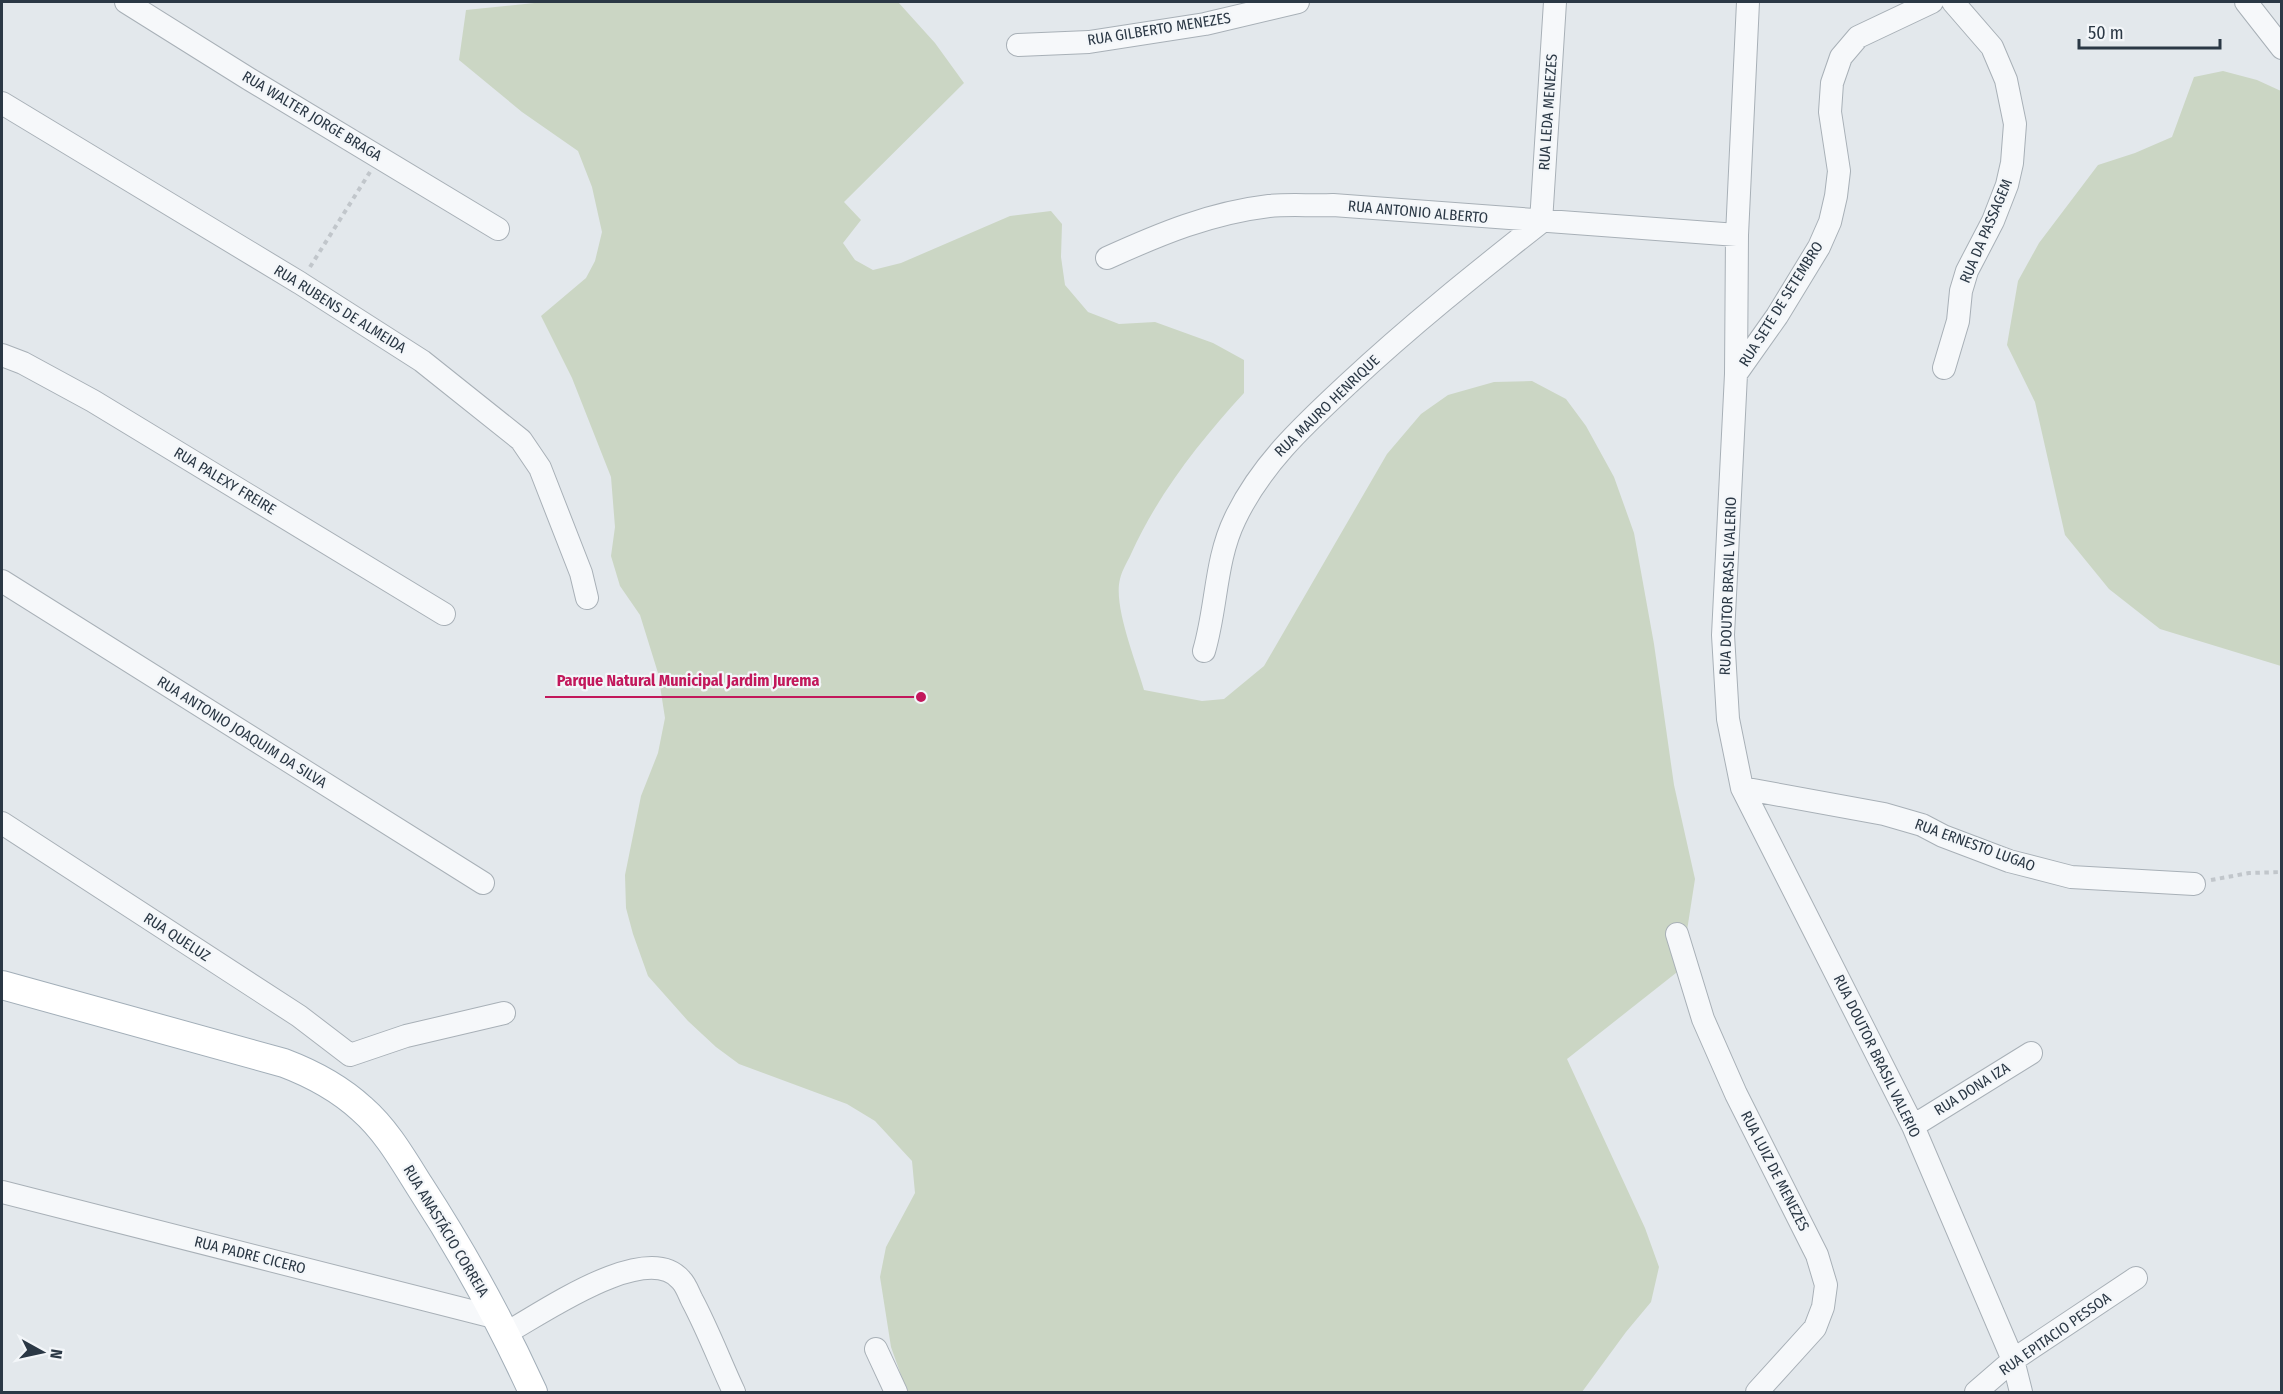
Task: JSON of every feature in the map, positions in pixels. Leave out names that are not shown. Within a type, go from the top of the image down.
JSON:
[{"type":"main road","name":"RUA ANASTÁCIO CORREIA","points":[[2,985],[284,1063],[310,1073],[335,1087],[363,1109],[388,1137],[433,1206],[502,1325],[533,1392]]},
{"type":"street","name":"RUA WALTER JORGE BRAGA","points":[[126,2],[498,229]]},
{"type":"street","name":"RUA GILBERTO MENEZES","points":[[1018,45],[1089,42],[1205,24],[1298,2]]},
{"type":"street","name":"RUA LEDA MENEZES","points":[[1541,222],[1555,2]]},
{"type":"street","name":"RUA DOUTOR BRASIL VALERIO","points":[[1748,2],[1737,235],[1736,374],[1723,635],[1728,719],[1742,788],[1913,1126],[2013,1360],[2021,1392]]},
{"type":"street","name":"RUA SETE DE SETEMBRO","points":[[1736,374],[1777,316],[1819,248],[1830,222],[1839,171],[1830,112],[1832,82],[1841,57],[1858,38],[1932,2]]},
{"type":"street","name":"RUA DA PASSAGEM","points":[[1944,368],[1959,321],[1961,291],[1966,271],[1993,221],[2007,185],[2012,163],[2015,124],[2006,80],[1992,47],[1953,2]]},
{"type":"street","points":[[2246,2],[2282,48]]},
{"type":"street","name":"RUA RUBENS DE ALMEIDA","points":[[2,103],[300,283],[422,362],[521,440],[540,468],[581,573],[587,598]]},
{"type":"street","name":"RUA ANTONIO ALBERTO","points":[[1107,258],[1174,229],[1220,215],[1270,206],[1334,205],[1737,235]]},
{"type":"street","name":"RUA MAURO HENRIQUE","points":[[1204,651],[1211,630],[1219,562],[1234,519],[1278,451],[1396,339],[1541,222]]},
{"type":"street","name":"RUA PALEXY FREIRE","points":[[2,355],[23,363],[76,391],[444,614]]},
{"type":"street","name":"RUA ANTONIO JOAQUIM DA SILVA","points":[[2,581],[483,883]]},
{"type":"street","name":"RUA ERNESTO LUGAO","points":[[1742,788],[1884,814],[1922,825],[1943,836],[2009,861],[2071,877],[2194,884]]},
{"type":"street","name":"RUA QUELUZ","points":[[2,823],[298,1016],[350,1055]]},
{"type":"street","name":"RUA LUIZ DE MENEZES","points":[[1677,934],[1703,1019],[1736,1094],[1817,1255],[1826,1285],[1823,1307],[1815,1328],[1757,1392]]},
{"type":"street","points":[[335,1087],[350,1055],[406,1036],[504,1013]]},
{"type":"street","name":"RUA DONA IZA","points":[[1913,1126],[2031,1053]]},
{"type":"street","name":"RUA PADRE CICERO","points":[[2,1192],[502,1325]]},
{"type":"street","points":[[502,1325],[605,1277],[649,1267],[669,1270],[681,1280],[701,1317],[734,1392]]},
{"type":"street","name":"RUA EPITACIO PESSOA","points":[[1976,1392],[2013,1360],[2136,1278]]},
{"type":"street","points":[[876,1349],[896,1392]]},
{"type":"path","points":[[300,283],[380,156]]},
{"type":"path","points":[[2194,884],[2249,873],[2282,872]]},
{"type":"green space","points":[[544,2],[898,2],[935,43],[964,83],[844,202],[861,220],[843,243],[855,260],[873,270],[901,263],[1010,216],[1051,211],[1062,224],[1061,257],[1065,285],[1088,312],[1119,324],[1155,322],[1213,343],[1244,360],[1244,393],[1196,449],[1167,489],[1142,532],[1121,576],[1119,590],[1122,618],[1144,690],[1202,701],[1224,699],[1264,666],[1387,454],[1421,414],[1448,395],[1494,382],[1532,381],[1566,399],[1586,426],[1614,477],[1634,533],[1654,644],[1674,785],[1695,879],[1681,969],[1567,1059],[1645,1228],[1659,1267],[1651,1302],[1582,1392],[907,1392],[891,1347],[880,1277],[886,1247],[915,1193],[912,1161],[875,1121],[847,1104],[739,1064],[716,1047],[688,1021],[648,976],[626,908],[625,875],[641,796],[658,753],[665,718],[658,673],[640,615],[620,586],[611,556],[615,527],[611,477],[572,378],[541,316],[586,278],[595,261],[602,232],[592,187],[578,151],[522,112],[459,60],[466,10]]},
{"type":"green space","points":[[2223,71],[2257,80],[2281,91],[2281,666],[2160,629],[2109,589],[2065,535],[2035,402],[2007,345],[2018,281],[2039,243],[2098,165],[2135,153],[2172,137],[2194,77]]},
{"type":"place","name":"Parque Natural Municipal Jardim Jurema","points":[[921,697]]}]
